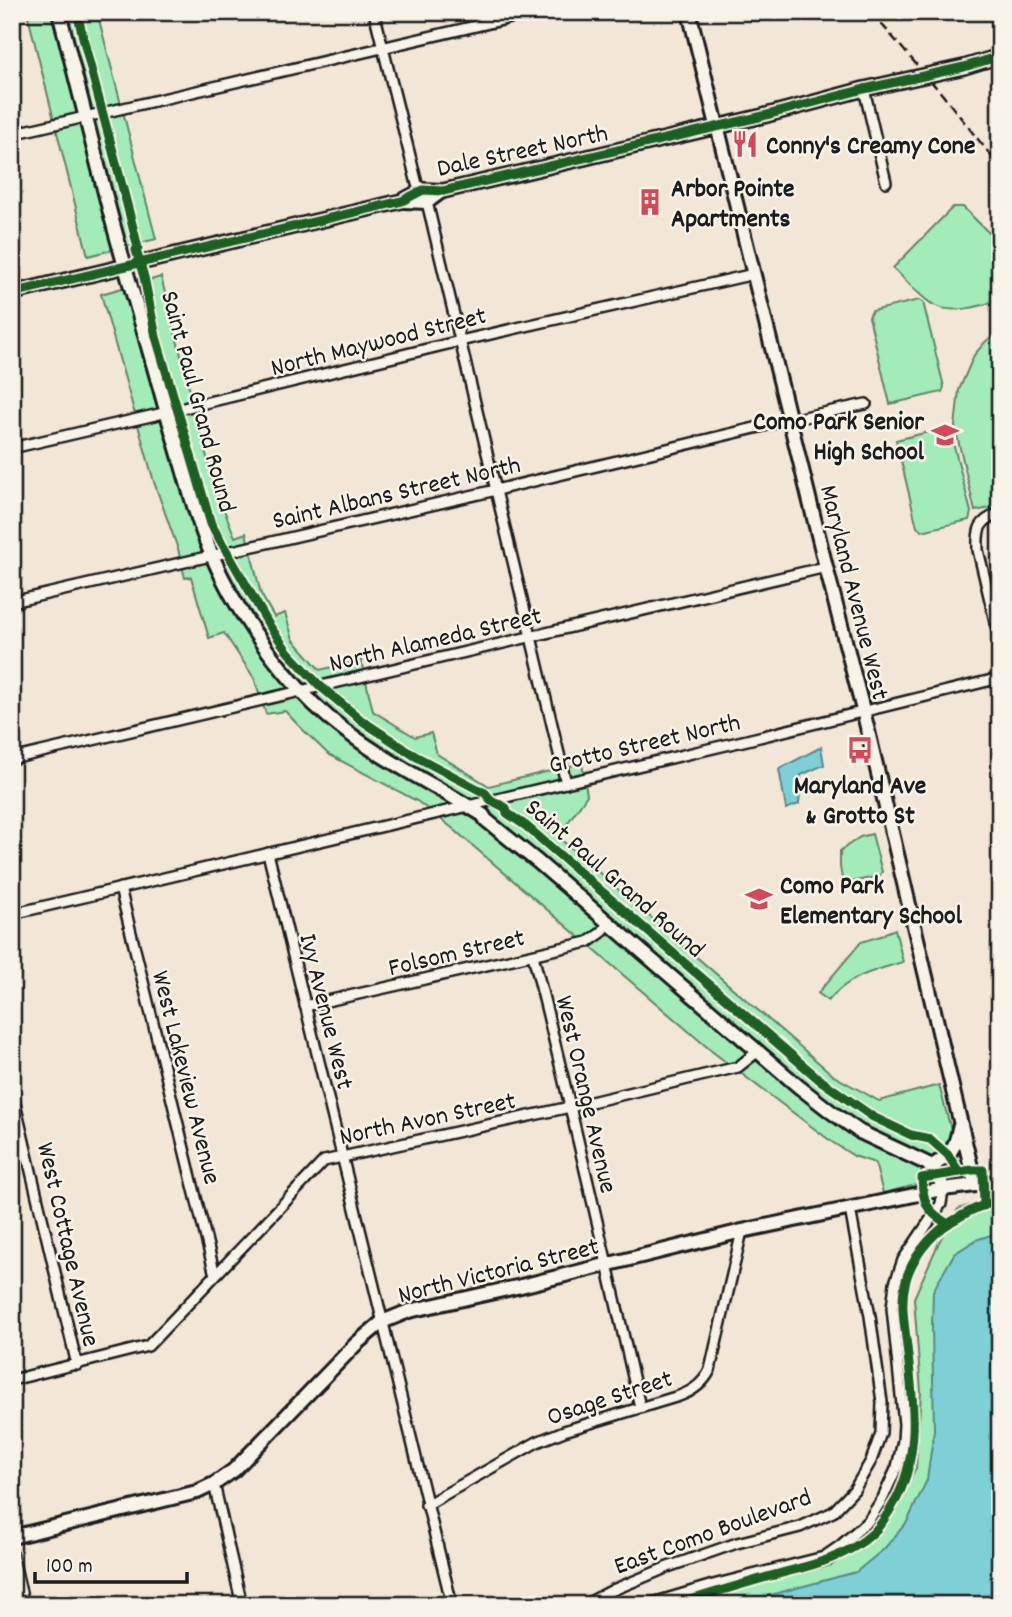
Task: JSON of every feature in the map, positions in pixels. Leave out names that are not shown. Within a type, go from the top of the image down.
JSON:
[{"type":"street","points":[[59,12],[104,193],[189,489],[211,555],[246,619],[274,657],[301,691],[334,722],[371,750],[483,815],[810,1096],[851,1126],[930,1167],[938,1174],[943,1189],[941,1205],[903,1260],[895,1283],[892,1308],[903,1409],[903,1441],[891,1482],[868,1521],[824,1557],[646,1605]]},
{"type":"street","points":[[374,12],[417,184],[425,196],[566,783]]},
{"type":"street","points":[[12,134],[536,12]]},
{"type":"street","name":"Maryland Avenue West","points":[[689,12],[863,710],[975,1184]]},
{"type":"street","points":[[995,12],[1000,30]]},
{"type":"street","name":"Dale Street North","points":[[12,293],[718,127],[1000,56]]},
{"type":"street","points":[[863,89],[886,182]]},
{"type":"street","name":"North Maywood Street","points":[[12,447],[754,274]]},
{"type":"street","name":"Saint Albans Street North","points":[[12,602],[866,404]]},
{"type":"street","points":[[1000,513],[988,517],[977,535],[1000,642]]},
{"type":"street","name":"North Alameda Street","points":[[12,760],[826,567]]},
{"type":"street","name":"Grotto Street North","points":[[12,914],[1000,678]]},
{"type":"street","name":"Ivy Avenue West","points":[[268,853],[452,1605]]},
{"type":"street","name":"West Lakeview Avenue","points":[[120,888],[215,1275]]},
{"type":"street","name":"Folsom Street","points":[[305,1006],[588,942],[609,923]]},
{"type":"street","name":"West Orange Avenue","points":[[533,955],[640,1407]]},
{"type":"street","name":"North Avon Street","points":[[12,1380],[148,1346],[324,1161],[570,1107],[738,1066],[757,1052]]},
{"type":"street","name":"West Cottage Avenue","points":[[12,1091],[77,1365]]},
{"type":"street","points":[[930,1167],[948,1155],[956,1144],[960,1120]]},
{"type":"street","points":[[975,1184],[1000,1182]]},
{"type":"street","name":"North Victoria Street","points":[[12,1537],[181,1496],[214,1484],[234,1470],[357,1343],[382,1322],[409,1311],[606,1266],[742,1231],[975,1184]]},
{"type":"street","name":"East Como Boulevard","points":[[584,1605],[668,1567],[737,1543],[800,1527],[833,1512],[854,1490],[871,1461],[881,1433],[883,1402],[850,1209]]},
{"type":"street","name":"Osage Street","points":[[426,1505],[537,1442],[564,1430],[689,1392],[698,1386],[710,1370],[742,1231]]},
{"type":"street","points":[[214,1484],[242,1605]]},
{"type":"street","points":[[12,1555],[24,1605]]},
{"type":"green space","points":[[27,12],[97,12],[156,239],[88,256]]},
{"type":"green space","points":[[953,207],[963,207],[1000,244],[1000,299],[967,308],[941,308],[924,298],[893,268]]},
{"type":"green space","points":[[161,277],[214,485],[235,537],[246,533],[261,594],[274,617],[285,613],[293,639],[320,670],[361,660],[373,711],[415,737],[431,733],[437,754],[489,786],[582,763],[587,795],[558,837],[834,1076],[879,1101],[939,1085],[953,1137],[946,1150],[933,1156],[923,1172],[924,1181],[883,1193],[875,1163],[854,1156],[832,1142],[714,1053],[451,827],[417,801],[328,754],[285,711],[266,714],[254,678],[224,633],[209,638],[191,577],[185,578],[178,549],[154,482],[101,294]]},
{"type":"green space","points":[[919,300],[923,302],[944,387],[942,392],[890,404],[869,317],[872,311]]},
{"type":"green space","points":[[1000,333],[1000,506],[975,511],[955,427],[959,390],[974,355],[986,341]]},
{"type":"green space","points":[[949,427],[971,512],[969,520],[922,531],[917,527],[896,440]]},
{"type":"green space","points":[[872,834],[882,872],[879,876],[843,884],[840,851],[860,837]]},
{"type":"green space","points":[[895,929],[903,962],[853,980],[828,1001],[818,993],[861,942]]},
{"type":"green space","points":[[1000,1197],[1000,1605],[682,1605],[832,1565],[882,1530],[916,1468],[921,1392],[914,1298],[939,1242],[958,1209]]},
{"type":"water","points":[[821,747],[824,765],[801,775],[799,804],[786,809],[779,769]]},
{"type":"water","points":[[1000,1232],[1000,1605],[733,1605],[856,1572],[884,1549],[907,1522],[927,1480],[934,1430],[933,1291],[954,1254],[976,1240]]},
{"type":"railway","points":[[871,12],[942,94],[1000,167]]},
{"type":"cycle path","name":"Saint Paul Grand Round","points":[[77,12],[138,248],[136,250],[156,337],[211,524],[269,625],[288,652],[320,686],[361,720],[415,756],[485,793],[491,800],[506,808],[507,813],[526,826],[820,1080],[873,1117],[911,1135],[930,1139],[948,1155],[959,1172]]},
{"type":"cycle path","points":[[12,293],[402,201],[423,190],[443,191],[763,116],[1000,56]]},
{"type":"cycle path","points":[[948,1224],[927,1206],[922,1178],[983,1170],[984,1206]]},
{"type":"cycle path","points":[[675,1605],[836,1556],[862,1542],[880,1525],[897,1498],[910,1461],[913,1405],[903,1308],[911,1266],[922,1249],[943,1227],[974,1209],[1000,1202]]},
{"type":"place","name":"Conny's Creamy Cone","points":[[745,144]]},
{"type":"place","name":"Arbor Pointe Apartments","points":[[650,202]]},
{"type":"place","name":"Como Park Senior High School","points":[[945,435]]},
{"type":"place","name":"Maryland Ave & Grotto St","points":[[860,750]]},
{"type":"place","name":"Como Park Elementary School","points":[[759,899]]}]
